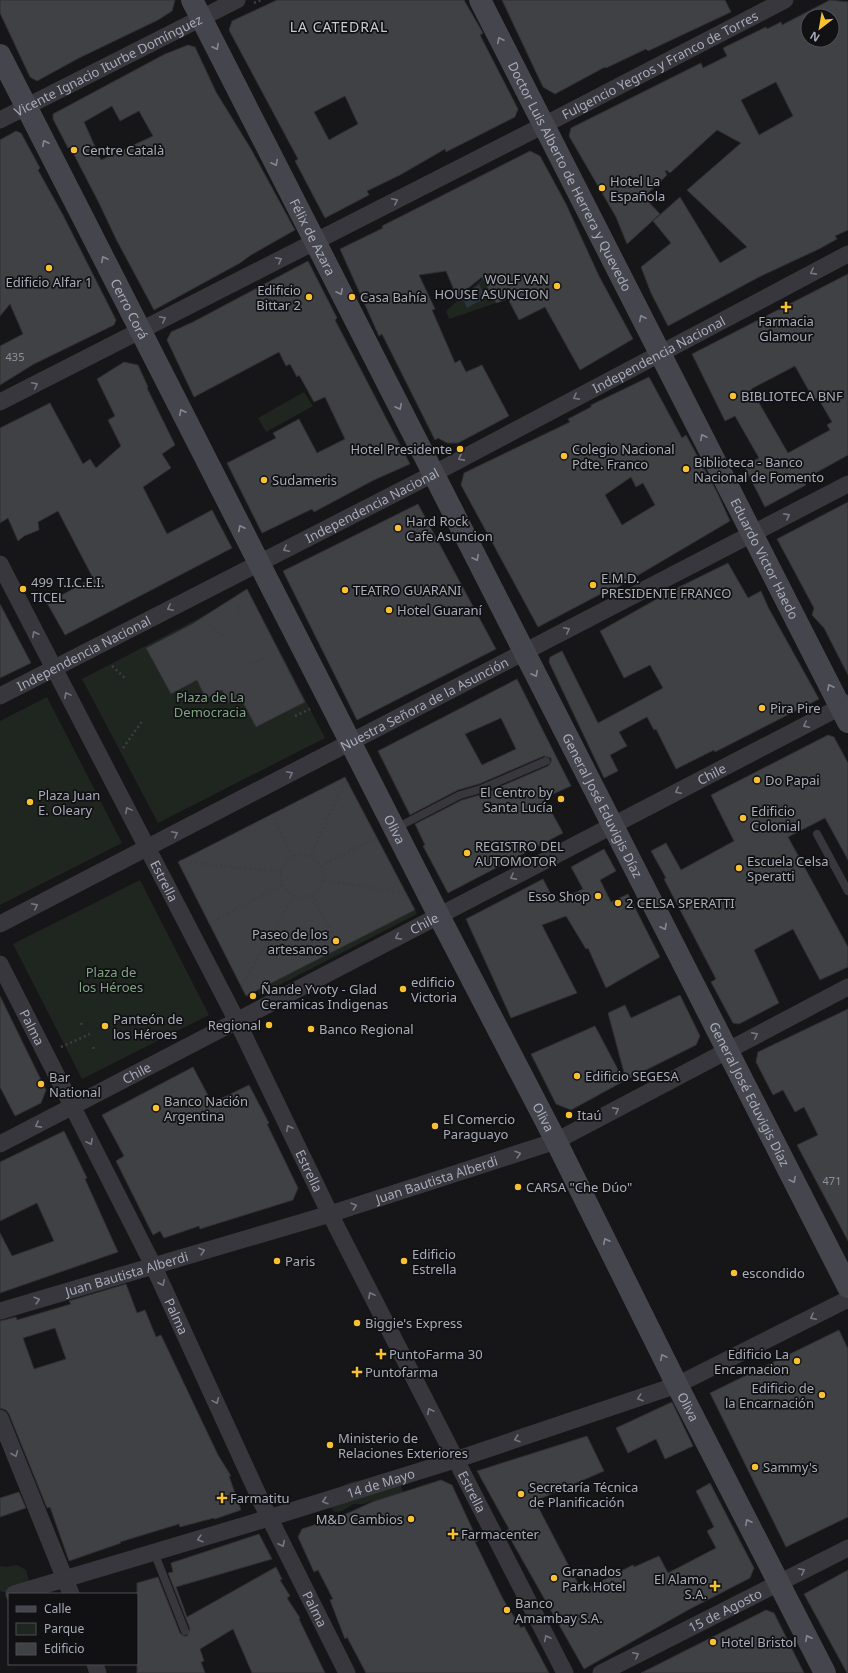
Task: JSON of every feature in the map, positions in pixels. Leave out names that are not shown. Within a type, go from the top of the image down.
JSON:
[{"type":"street","name":"Vicente Ignacio Iturbe Domínguez","points":[[0,120],[26,107],[197,9],[237,0]]},
{"type":"street","name":"Doctor Luis Alberto de Herrera y Quevedo","points":[[480,0],[660,352]]},
{"type":"street","name":"Fulgencio Yegros y Franco de Torres","points":[[0,402],[544,125],[785,0]]},
{"type":"street","name":"Félix de Azara","points":[[197,9],[433,474]]},
{"type":"street","name":"Cerro Corá","points":[[0,55],[259,563]]},
{"type":"street","name":"Independencia Nacional","points":[[0,696],[433,474],[660,352],[848,254]]},
{"type":"street","name":"Eduardo Victor Haedo","points":[[660,352],[752,534],[846,711]]},
{"type":"street","name":"General José Eduvigis Díaz","points":[[433,474],[848,1287]]},
{"type":"street","name":"Nuestra Señora de la Asunción","points":[[0,924],[848,484]]},
{"type":"street","name":"Oliva","points":[[259,563],[352,742],[386,833],[439,916],[556,1141],[677,1385],[825,1673]]},
{"type":"street","name":"Estrella","points":[[0,564],[53,669],[148,848],[237,1021],[330,1214],[565,1673]]},
{"type":"street","name":"Chile","points":[[0,1144],[612,826],[846,711]]},
{"type":"street","name":"Palma","points":[[0,964],[153,1265],[269,1518],[347,1673]]},
{"type":"street","name":"Juan Bautista Alberdi","points":[[0,1311],[330,1214],[556,1141],[848,987]]},
{"type":"street","name":"14 de Mayo","points":[[21,1593],[69,1586],[154,1552],[455,1460],[677,1385],[848,1299]]},
{"type":"street","points":[[0,1418],[69,1586]]},
{"type":"street","name":"15 de Agosto","points":[[601,1673],[848,1548]]},
{"type":"lane","points":[[386,833],[460,795],[481,789],[546,761]]},
{"type":"lane","points":[[817,834],[848,890]]},
{"type":"lane","points":[[154,1552],[185,1631]]},
{"type":"path","points":[[238,612],[240,603]]},
{"type":"path","points":[[210,625],[225,637]]},
{"type":"path","points":[[252,664],[266,657]]},
{"type":"path","points":[[112,666],[126,679]]},
{"type":"path","points":[[295,716],[310,709]]},
{"type":"path","points":[[123,748],[143,720]]},
{"type":"path","points":[[310,856],[346,779]]},
{"type":"path","points":[[272,814],[293,858]]},
{"type":"path","points":[[321,866],[386,833]]},
{"type":"path","points":[[299,856],[310,856],[321,866],[322,880],[319,888],[312,895],[301,897],[294,896],[283,885],[282,872],[287,861],[299,856]]},
{"type":"path","points":[[180,861],[282,872]]},
{"type":"path","points":[[322,880],[406,894]]},
{"type":"path","points":[[209,923],[283,885]]},
{"type":"path","points":[[312,895],[340,948]]},
{"type":"path","points":[[242,986],[294,896]]},
{"type":"path","points":[[64,1046],[90,1034]]},
{"type":"green space","points":[[483,278],[496,303],[449,319],[446,311]]},
{"type":"green space","points":[[304,392],[313,406],[266,432],[258,418]]},
{"type":"green space","name":"Plaza de La Democracia","points":[[249,592],[325,738],[158,823],[82,679]]},
{"type":"green space","points":[[47,697],[122,843],[0,905],[0,721]]},
{"type":"green space","name":"Plaza de los Héroes","points":[[140,880],[209,1015],[82,1079],[13,944]]},
{"type":"green space","points":[[415,910],[417,914],[260,995],[257,991]]},
{"type":"green space","points":[[381,1479],[394,1482],[401,1486],[403,1492],[392,1500],[370,1501],[364,1504],[354,1504],[342,1511],[335,1512],[329,1506],[339,1490],[349,1483],[355,1481]]},
{"type":"green space","points":[[17,1565],[26,1570],[29,1581],[6,1593],[0,1591],[0,1566],[7,1567]]},
{"type":"shaded area","points":[[479,284],[485,298],[467,308],[463,299]]},
{"type":"building","points":[[0,0],[175,0],[172,11],[158,20],[79,58],[37,81],[30,77],[0,13]]},
{"type":"building","points":[[277,0],[464,0],[483,33],[480,35],[518,109],[515,117],[446,152],[445,149],[400,175],[367,191],[369,195],[325,218],[295,161],[298,159],[229,30],[232,21]],"holes":[[[345,96],[358,124],[329,140],[314,112]]]},
{"type":"building","points":[[502,0],[725,0],[731,12],[648,51],[646,49],[606,68],[605,67],[555,94],[543,87]]},
{"type":"building","points":[[830,0],[848,2],[848,230],[835,236],[837,239],[819,249],[759,277],[668,326],[651,293],[641,267],[671,243],[653,221],[680,197],[720,263],[747,247],[687,190],[741,143],[717,130],[670,173],[666,170],[667,175],[644,197],[660,214],[627,244],[616,217],[569,136],[571,128],[701,63],[703,68],[727,56],[723,48],[766,27],[767,29],[781,22],[782,25],[800,16],[800,48],[840,48],[840,8],[815,8]],"holes":[[[776,82],[793,116],[759,135],[741,100]]]},
{"type":"building","points":[[188,45],[195,47],[216,92],[251,149],[295,230],[251,255],[240,263],[154,310],[116,239],[70,147],[68,148],[53,119],[53,114],[165,54]],"holes":[[[112,106],[120,121],[139,111],[153,136],[101,160],[84,122]]]},
{"type":"building","points":[[16,131],[21,133],[40,168],[38,170],[63,215],[116,320],[114,325],[34,364],[0,385],[0,346],[23,334],[10,304],[0,316],[0,140]]},
{"type":"building","points":[[530,151],[540,156],[566,204],[599,276],[633,339],[580,370],[545,307],[519,320],[508,299],[496,303],[482,277],[457,297],[446,271],[419,275],[435,309],[432,310],[455,363],[460,360],[466,372],[482,365],[509,416],[458,443],[447,443],[438,438],[435,440],[382,334],[379,336],[340,249]]},
{"type":"building","points":[[308,261],[337,318],[335,320],[410,464],[374,480],[314,512],[312,509],[262,533],[227,463],[276,438],[273,433],[299,419],[317,453],[345,439],[325,397],[314,402],[299,375],[297,377],[290,364],[286,366],[279,352],[194,397],[167,340],[171,332],[193,322]]},
{"type":"building","points":[[848,274],[848,455],[803,480],[806,485],[765,507],[744,466],[759,458],[735,416],[725,421],[692,354]],"holes":[[[795,366],[814,400],[818,398],[832,422],[827,425],[830,430],[788,453],[751,389]]]},
{"type":"building","points":[[124,362],[138,365],[148,387],[147,388],[175,445],[162,454],[171,468],[143,487],[167,534],[212,510],[232,548],[65,635],[47,603],[93,578],[58,511],[38,522],[39,530],[24,536],[18,541],[8,518],[0,523],[0,428],[50,403],[83,464],[90,459],[96,468],[121,446],[108,420],[115,416],[97,379]]},
{"type":"building","points":[[649,377],[682,438],[686,435],[717,492],[730,521],[613,590],[612,588],[538,627],[461,485],[464,473],[570,422],[568,419],[591,407],[591,405]],"holes":[[[631,477],[636,487],[643,483],[655,505],[622,525],[605,495]]]},
{"type":"building","points":[[848,502],[848,675],[824,628],[812,615],[814,608],[777,539]]},
{"type":"building","name":"Hotel Guaraní","points":[[418,504],[496,649],[357,720],[283,571]]},
{"type":"building","points":[[728,563],[748,598],[761,591],[768,607],[819,699],[715,752],[714,750],[676,769],[656,729],[654,730],[647,717],[619,732],[627,746],[610,755],[618,771],[604,778],[549,662],[550,657],[562,651],[598,723],[663,688],[650,665],[624,678],[600,631],[671,591]]},
{"type":"building","points":[[247,589],[305,702],[256,727],[240,697],[229,703],[222,690],[206,699],[197,680],[171,694],[146,648],[192,624]]},
{"type":"building","points":[[0,604],[31,663],[0,678]]},
{"type":"building","points":[[517,679],[571,786],[544,798],[563,833],[448,893],[423,846],[425,845],[415,824],[462,800],[483,794],[548,766],[551,762],[551,758],[544,756],[479,784],[458,790],[410,815],[378,751]],"holes":[[[501,718],[516,749],[482,765],[465,734]]]},
{"type":"building","points":[[828,735],[834,737],[848,763],[848,860],[825,818],[788,837],[848,947],[848,967],[820,980],[793,929],[754,950],[779,1003],[739,1024],[733,1023],[711,982],[716,979],[651,851],[666,843],[681,870],[734,841],[711,795]]},
{"type":"building","points":[[345,777],[415,910],[246,996],[178,862]]},
{"type":"building","points":[[604,849],[616,871],[600,880],[611,902],[628,894],[660,957],[606,988],[588,948],[586,949],[566,916],[542,925],[577,993],[511,1018],[466,919],[543,879],[555,902],[583,889],[571,867]]},
{"type":"building","points":[[680,995],[700,1036],[696,1045],[626,1080],[608,1013],[625,1005],[631,1018]]},
{"type":"building","points":[[0,996],[46,1090],[41,1103],[15,1116],[0,1087]]},
{"type":"building","points":[[848,1009],[848,1241],[797,1145],[818,1135],[804,1107],[795,1112],[783,1090],[773,1095],[756,1062],[758,1052]]},
{"type":"building","name":"Edificio SEGESA","points":[[595,1026],[624,1081],[571,1110],[556,1104],[531,1054]]},
{"type":"building","points":[[193,1067],[212,1103],[249,1085],[269,1123],[267,1124],[298,1188],[293,1200],[200,1229],[199,1226],[164,1238],[160,1231],[153,1235],[116,1161],[124,1156],[102,1115]]},
{"type":"building","points":[[64,1131],[87,1178],[85,1179],[118,1252],[0,1293],[0,1233],[12,1256],[54,1241],[37,1203],[0,1221],[0,1162]]},
{"type":"building","points":[[126,1284],[137,1313],[145,1310],[156,1337],[161,1335],[218,1455],[231,1476],[229,1476],[241,1510],[215,1519],[180,1527],[179,1524],[120,1542],[121,1543],[69,1561],[50,1507],[47,1508],[9,1414],[6,1410],[0,1408],[0,1321],[16,1317],[17,1320],[71,1304],[69,1301]],"holes":[[[55,1328],[66,1359],[34,1369],[23,1338]]]},
{"type":"building","points":[[839,1330],[848,1349],[848,1517],[786,1547],[710,1393]]},
{"type":"building","points":[[672,1402],[693,1446],[665,1459],[656,1439],[628,1453],[616,1428]]},
{"type":"building","points":[[587,1436],[604,1471],[535,1501],[582,1591],[633,1565],[634,1567],[659,1556],[668,1573],[716,1548],[707,1531],[714,1527],[696,1491],[710,1483],[754,1568],[750,1578],[688,1610],[584,1669],[506,1531],[509,1529],[477,1471]]},
{"type":"building","points":[[441,1480],[452,1485],[478,1541],[475,1542],[503,1599],[521,1628],[524,1626],[549,1673],[366,1673],[347,1637],[345,1639],[330,1600],[333,1599],[318,1570],[314,1572],[298,1537],[302,1529],[344,1515],[372,1502]]},
{"type":"building","points":[[19,1492],[26,1508],[0,1517],[0,1498]]},
{"type":"building","points":[[259,1534],[272,1559],[176,1587],[187,1617],[276,1567],[282,1579],[280,1580],[290,1596],[287,1598],[300,1618],[299,1619],[325,1673],[252,1673],[233,1629],[200,1649],[204,1661],[201,1662],[205,1673],[137,1673],[137,1583],[158,1577],[180,1633],[187,1636],[190,1629],[168,1573],[173,1572],[171,1563]]},
{"type":"building","points":[[848,1570],[848,1673],[847,1673],[804,1594]]},
{"type":"building","points":[[766,1610],[774,1613],[804,1673],[641,1673]]},
{"type":"place","name":"Centre Català","points":[[74,150]]},
{"type":"place","name":"Hotel La Española","points":[[602,188]]},
{"type":"place","name":"Edificio Alfar 1","points":[[49,268]]},
{"type":"place","name":"WOLF VAN HOUSE ASUNCION","points":[[557,286]]},
{"type":"place","name":"Edificio Bittar 2","points":[[309,297]]},
{"type":"place","name":"Casa Bahía","points":[[352,297]]},
{"type":"place","name":"Farmacia Glamour","points":[[786,307]]},
{"type":"place","name":"BIBLIOTECA BNF","points":[[733,396]]},
{"type":"place","name":"Hotel Presidente","points":[[460,449]]},
{"type":"place","name":"Colegio Nacional Pdte. Franco","points":[[564,456]]},
{"type":"place","name":"Biblioteca - Banco Nacional de Fomento","points":[[686,469]]},
{"type":"place","name":"Sudameris","points":[[264,480]]},
{"type":"place","name":"Hard Rock Cafe Asuncion","points":[[398,528]]},
{"type":"place","name":"E.M.D. PRESIDENTE FRANCO","points":[[593,585]]},
{"type":"place","name":"499 T.I.C.E.I. TICEL","points":[[23,589]]},
{"type":"place","name":"TEATRO GUARANI","points":[[345,590]]},
{"type":"place","name":"Hotel Guaraní","points":[[389,610]]},
{"type":"place","name":"Pira Pire","points":[[762,708]]},
{"type":"place","name":"Do Papai","points":[[757,780]]},
{"type":"place","name":"El Centro by Santa Lucía","points":[[561,799]]},
{"type":"place","name":"Plaza Juan E. Oleary","points":[[30,802]]},
{"type":"place","name":"Edificio Colonial","points":[[743,818]]},
{"type":"place","name":"REGISTRO DEL AUTOMOTOR","points":[[467,853]]},
{"type":"place","name":"Escuela Celsa Speratti","points":[[739,868]]},
{"type":"place","name":"Esso Shop","points":[[598,896]]},
{"type":"place","name":"2 CELSA SPERATTI","points":[[618,903]]},
{"type":"place","name":"Paseo de los artesanos","points":[[336,941]]},
{"type":"place","name":"edificio Victoria","points":[[403,989]]},
{"type":"place","name":"Ñande Yvoty - Glad Ceramicas Indigenas","points":[[253,996]]},
{"type":"place","name":"Regional","points":[[269,1025]]},
{"type":"place","name":"Panteón de los Héroes","points":[[105,1026]]},
{"type":"place","name":"Banco Regional","points":[[311,1029]]},
{"type":"place","name":"Edificio SEGESA","points":[[577,1076]]},
{"type":"place","name":"Bar National","points":[[41,1084]]},
{"type":"place","name":"Banco Nación Argentina","points":[[156,1108]]},
{"type":"place","name":"Itaú","points":[[569,1115]]},
{"type":"place","name":"El Comercio Paraguayo","points":[[435,1126]]},
{"type":"place","name":"CARSA \"Che Dúo\"","points":[[518,1187]]},
{"type":"place","name":"Paris","points":[[277,1261]]},
{"type":"place","name":"Edificio Estrella","points":[[404,1261]]},
{"type":"place","name":"escondido","points":[[734,1273]]},
{"type":"place","name":"Biggie's Express","points":[[357,1323]]},
{"type":"place","name":"PuntoFarma 30","points":[[381,1354]]},
{"type":"place","name":"Edificio La Encarnacion","points":[[797,1361]]},
{"type":"place","name":"Puntofarma","points":[[357,1372]]},
{"type":"place","name":"Edificio de la Encarnación","points":[[822,1395]]},
{"type":"place","name":"Ministerio de Relaciones Exteriores","points":[[330,1445]]},
{"type":"place","name":"Sammy's","points":[[755,1467]]},
{"type":"place","name":"Secretaría Técnica de Planificación","points":[[521,1494]]},
{"type":"place","name":"Farmatitu","points":[[222,1498]]},
{"type":"place","name":"M&D Cambios","points":[[411,1519]]},
{"type":"place","name":"Farmacenter","points":[[453,1534]]},
{"type":"place","name":"Granados Park Hotel","points":[[554,1578]]},
{"type":"place","name":"El Alamo S.A.","points":[[715,1586]]},
{"type":"place","name":"Banco Amambay S.A.","points":[[507,1610]]},
{"type":"place","name":"Hotel Bristol","points":[[713,1642]]},
{"type":"district","name":"LA CATEDRAL","points":[[339,26]]}]
